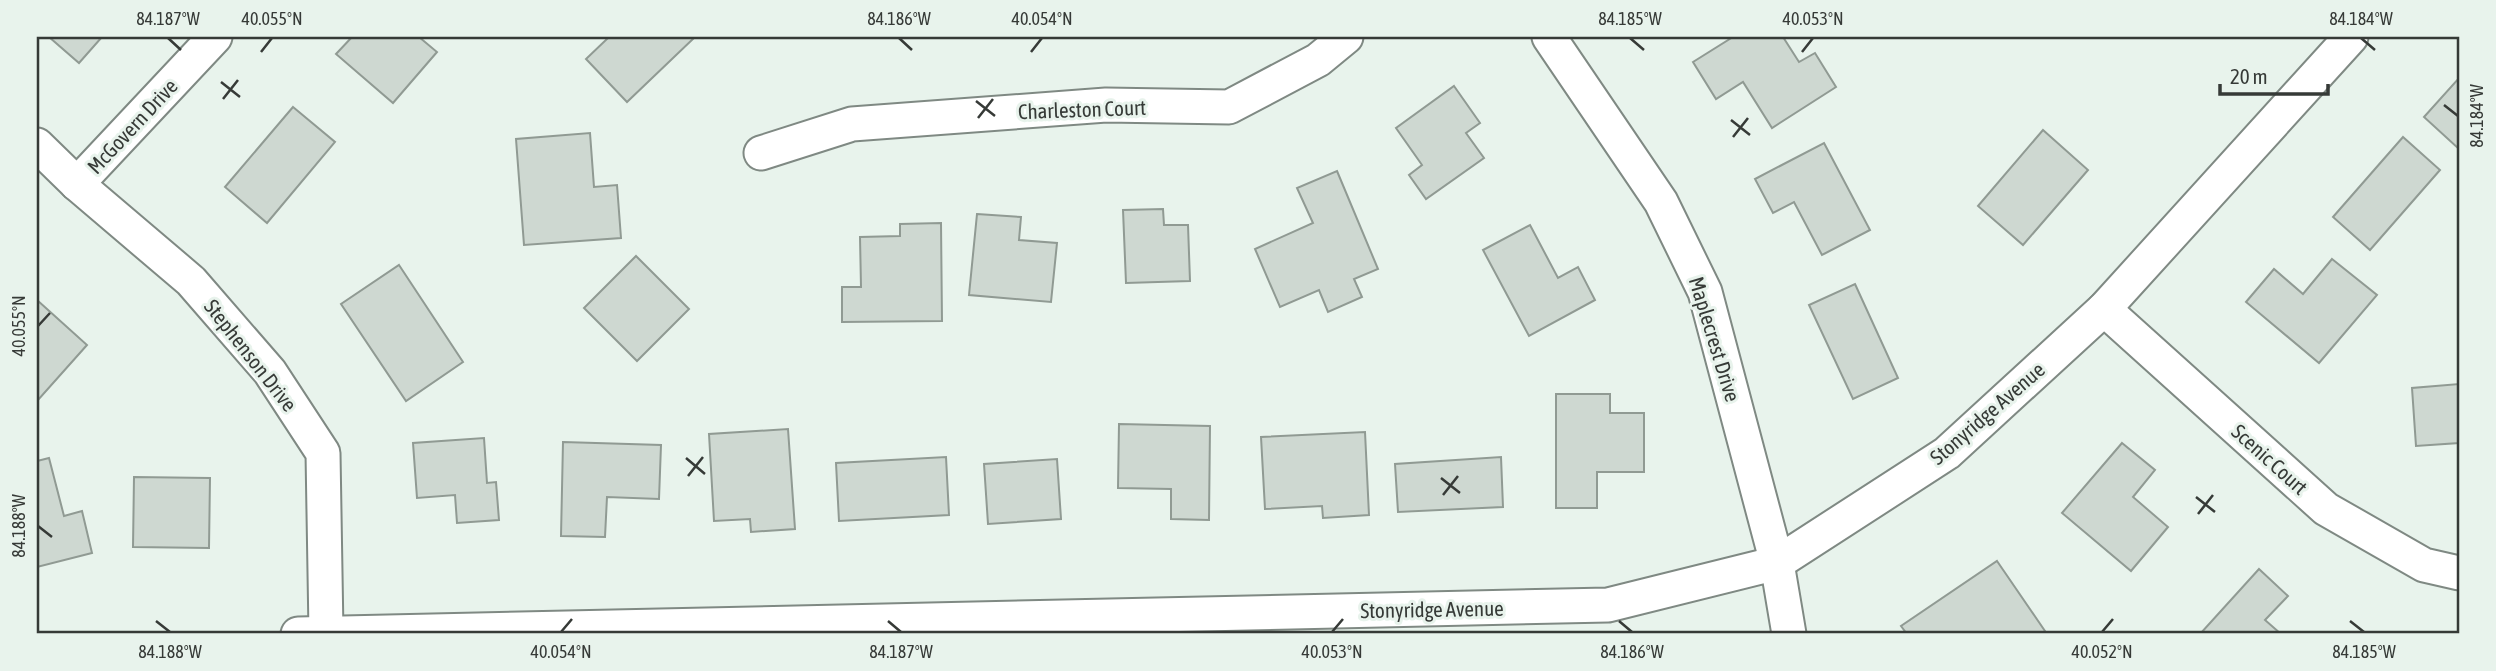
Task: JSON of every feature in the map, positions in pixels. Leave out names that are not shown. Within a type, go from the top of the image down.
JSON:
[{"type":"street","name":"McGovern Drive","points":[[78,184],[215,37]]},
{"type":"street","name":"Charleston Court","points":[[761,153],[852,124],[1106,105],[1229,107],[1318,60],[1346,37]]},
{"type":"street","name":"Maplecrest Drive","points":[[1549,37],[1661,202],[1705,292],[1777,563],[1789,634]]},
{"type":"street","name":"Stonyridge Avenue","points":[[312,633],[1608,606],[1777,563],[1947,453],[2104,309],[2342,40]]},
{"type":"street","name":"Stephenson Drive","points":[[37,145],[191,281],[270,372],[323,453],[312,633]]},
{"type":"street","name":"Scenic Court","points":[[2104,309],[2326,509],[2424,565],[2459,573]]},
{"type":"building","points":[[49,37],[102,37],[79,63]]},
{"type":"building","points":[[352,37],[419,37],[437,52],[393,103],[336,54]]},
{"type":"building","points":[[609,37],[695,37],[627,102],[586,59]]},
{"type":"building","points":[[1733,37],[1783,37],[1799,62],[1815,53],[1836,87],[1772,128],[1743,82],[1716,99],[1693,62]]},
{"type":"building","points":[[2459,78],[2459,149],[2424,117]]},
{"type":"building","points":[[1454,86],[1480,123],[1466,133],[1484,158],[1426,199],[1409,175],[1422,165],[1396,128]]},
{"type":"building","points":[[293,107],[335,142],[267,223],[225,187]]},
{"type":"building","points":[[2043,130],[2088,170],[2023,245],[1978,206]]},
{"type":"building","points":[[590,133],[594,187],[617,185],[621,238],[524,245],[516,139]]},
{"type":"building","points":[[2403,137],[2440,170],[2370,250],[2333,217]]},
{"type":"building","points":[[1824,143],[1870,230],[1822,255],[1794,202],[1773,213],[1755,179]]},
{"type":"building","points":[[1337,171],[1378,269],[1354,279],[1362,297],[1328,312],[1319,290],[1280,307],[1255,249],[1313,223],[1297,188]]},
{"type":"building","points":[[1163,209],[1164,225],[1188,225],[1190,281],[1126,283],[1123,210]]},
{"type":"building","points":[[977,214],[1021,217],[1019,240],[1057,243],[1051,302],[969,295]]},
{"type":"building","points":[[941,223],[942,321],[842,322],[842,287],[861,287],[860,237],[900,236],[900,224]]},
{"type":"building","points":[[1530,225],[1558,278],[1578,267],[1595,300],[1529,336],[1483,250]]},
{"type":"building","points":[[636,256],[689,309],[637,361],[584,308]]},
{"type":"building","points":[[2332,259],[2377,295],[2319,363],[2246,302],[2274,269],[2303,294]]},
{"type":"building","points":[[399,265],[463,362],[406,401],[341,304]]},
{"type":"building","points":[[1855,284],[1898,378],[1853,399],[1809,305]]},
{"type":"building","points":[[37,300],[87,345],[38,400],[37,400]]},
{"type":"building","points":[[2459,384],[2459,443],[2416,446],[2412,388]]},
{"type":"building","points":[[1556,394],[1610,394],[1610,413],[1644,413],[1644,472],[1597,472],[1597,508],[1556,508]]},
{"type":"building","points":[[1119,424],[1210,426],[1209,520],[1171,519],[1171,489],[1118,488]]},
{"type":"building","points":[[788,429],[795,529],[751,532],[750,519],[714,521],[709,434]]},
{"type":"building","points":[[1365,432],[1369,515],[1323,518],[1322,506],[1265,509],[1261,437]]},
{"type":"building","points":[[484,438],[487,483],[496,482],[499,520],[457,523],[455,495],[417,498],[413,443]]},
{"type":"building","points":[[563,442],[661,445],[659,499],[607,497],[605,537],[561,536]]},
{"type":"building","points":[[2122,443],[2155,470],[2133,497],[2168,527],[2131,571],[2062,513]]},
{"type":"building","points":[[946,457],[949,515],[839,521],[836,463]]},
{"type":"building","points":[[1501,457],[1503,507],[1398,512],[1395,464]]},
{"type":"building","points":[[49,458],[64,516],[82,511],[92,553],[37,567],[37,461]]},
{"type":"building","points":[[1057,459],[1061,519],[988,524],[984,464]]},
{"type":"building","points":[[134,477],[210,478],[209,548],[133,547]]},
{"type":"building","points":[[1997,561],[2047,634],[1907,634],[1901,626]]},
{"type":"building","points":[[2259,569],[2288,596],[2265,620],[2281,634],[2200,634]]}]
